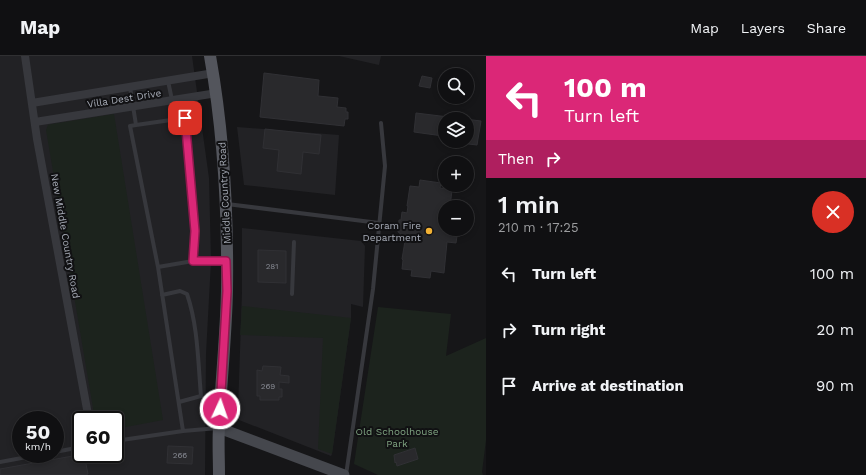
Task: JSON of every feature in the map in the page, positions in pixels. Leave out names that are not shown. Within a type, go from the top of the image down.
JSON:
[{"type":"main road","name":"Middle Country Road","points":[[210,56],[217,93],[225,172],[227,238],[227,291],[219,428],[219,475]]},
{"type":"main road","points":[[219,428],[345,475]]},
{"type":"street","name":"New Middle Country Road","points":[[25,56],[35,122],[87,411]]},
{"type":"street","name":"Villa Dest Drive","points":[[32,103],[214,73]]},
{"type":"street","name":"Villa Dest Drive","points":[[35,122],[217,93]]},
{"type":"lane","points":[[168,81],[172,100]]},
{"type":"lane","points":[[130,87],[136,125]]},
{"type":"lane","points":[[183,431],[158,267],[130,126],[185,118],[195,231],[193,261]]},
{"type":"lane","points":[[345,475],[373,289],[385,166],[381,123]]},
{"type":"lane","points":[[226,204],[379,223]]},
{"type":"lane","points":[[292,294],[294,242]]},
{"type":"lane","points":[[158,267],[193,261],[226,261]]},
{"type":"lane","points":[[162,294],[180,291],[187,294],[191,305],[198,353],[201,396],[179,402]]},
{"type":"lane","points":[[124,441],[183,431],[219,428]]},
{"type":"lane","points":[[0,462],[12,460]]},
{"type":"shaded area","points":[[0,56],[192,56],[209,178],[211,261],[206,354],[205,475],[0,475]]},
{"type":"shaded area","points":[[339,56],[381,56],[379,65]]},
{"type":"shaded area","points":[[237,127],[339,135],[335,195],[244,185]]},
{"type":"shaded area","points":[[242,228],[361,241],[365,246],[363,307],[351,304],[351,318],[331,456],[239,420]]},
{"type":"green space","points":[[114,114],[163,420],[124,427],[124,411],[93,411],[46,130],[48,125]]},
{"type":"green space","points":[[242,306],[351,318],[332,454],[318,449],[323,338],[240,335]]},
{"type":"green space","name":"Old Schoolhouse Park","points":[[378,307],[451,314],[446,356],[486,338],[486,440],[482,472],[483,475],[378,475],[354,464]]},
{"type":"building","points":[[264,73],[319,80],[318,96],[338,98],[337,107],[346,108],[346,112],[348,112],[348,119],[345,119],[344,126],[260,117]]},
{"type":"building","points":[[422,76],[432,78],[430,88],[419,86]]},
{"type":"building","points":[[416,113],[438,116],[438,135],[414,132]]},
{"type":"building","points":[[474,120],[481,121],[477,145],[474,145]]},
{"type":"building","points":[[265,129],[321,135],[319,154],[303,152],[301,174],[277,171],[279,150],[263,148]]},
{"type":"building","name":"Coram Fire Department","points":[[420,180],[438,183],[438,192],[452,192],[451,200],[438,200],[438,236],[457,236],[456,243],[447,242],[444,273],[431,271],[430,278],[411,276],[412,270],[402,269],[405,241],[400,240],[400,233],[398,232],[399,220],[401,220],[402,212],[407,213],[410,186],[419,187]]},
{"type":"building","points":[[258,250],[286,251],[286,283],[258,282]]},
{"type":"building","points":[[263,366],[281,367],[280,375],[289,376],[289,383],[279,382],[279,389],[282,389],[282,397],[279,397],[279,400],[260,400],[260,396],[257,396],[257,370],[262,371]]},
{"type":"building","points":[[168,446],[193,447],[192,464],[167,463]]},
{"type":"building","points":[[415,448],[418,459],[397,466],[394,455]]},
{"type":"building","points":[[72,456],[72,463],[86,463],[88,474],[0,475],[0,469],[34,463],[64,463],[64,458]]},
{"type":"place","name":"Coram Fire Department","points":[[429,231]]},
{"type":"route","points":[[185,118],[195,231],[193,261],[226,261],[227,291],[220,409]]}]
